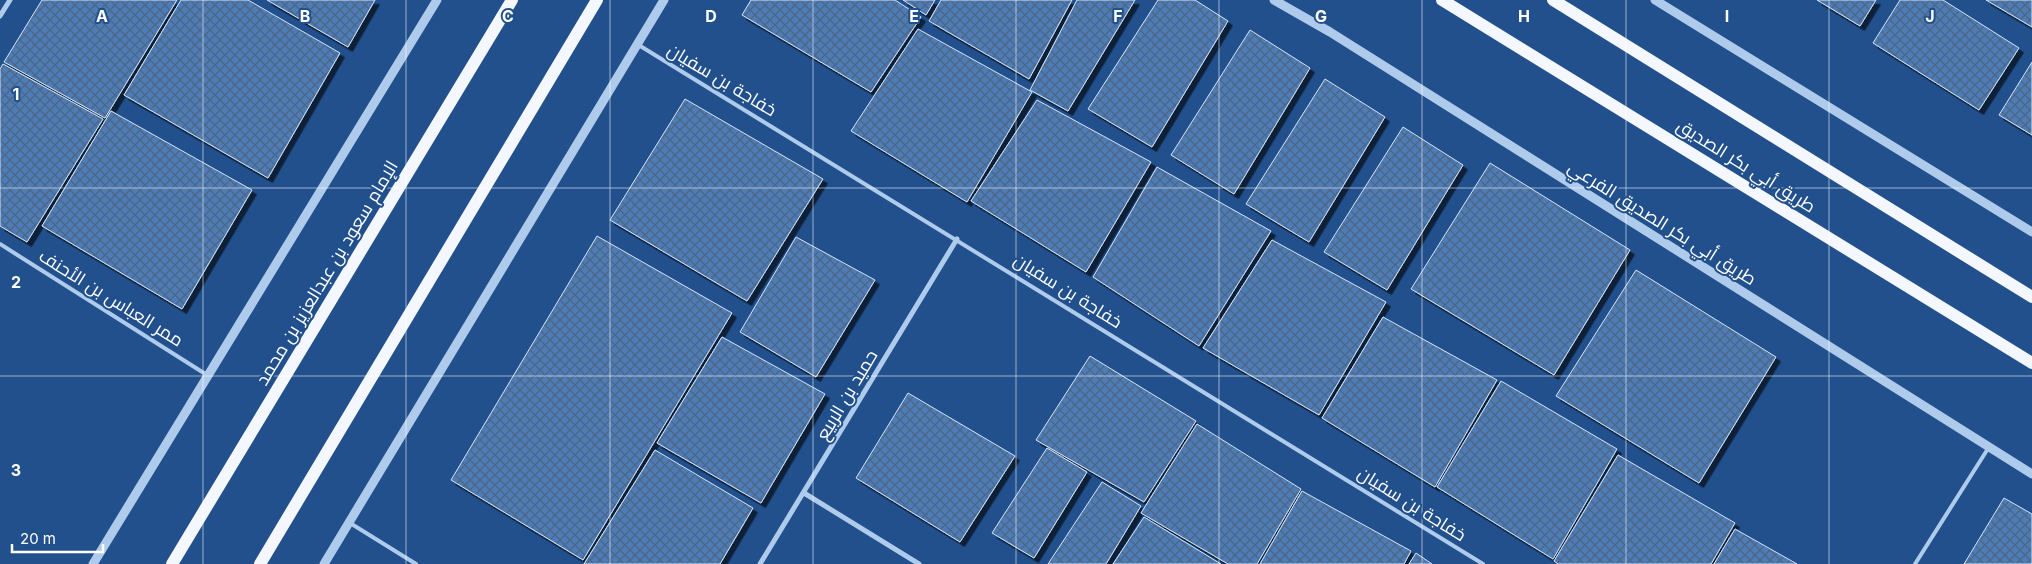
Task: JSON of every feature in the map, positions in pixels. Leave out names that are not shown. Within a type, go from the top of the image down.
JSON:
[{"type":"main road","name":"الإمام سعود بن عبدالعزيز بن محمد","points":[[172,564],[512,0]]},
{"type":"main road","points":[[260,564],[597,0]]},
{"type":"main road","name":"طريق أبي بكر الصديق","points":[[1442,0],[2032,363]]},
{"type":"main road","points":[[1552,0],[2032,297]]},
{"type":"street","points":[[0,16],[10,0]]},
{"type":"street","points":[[93,564],[437,0]]},
{"type":"street","points":[[637,44],[659,0]]},
{"type":"street","points":[[324,564],[664,0]]},
{"type":"street","points":[[637,44],[671,0]]},
{"type":"street","name":"طريق أبي بكر الصديق الفرعي","points":[[1274,0],[1330,32],[2032,474]]},
{"type":"street","points":[[1654,0],[2032,232]]},
{"type":"street","name":"حميد بن الربيع","points":[[760,564],[957,239]]},
{"type":"street","points":[[804,493],[919,564]]},
{"type":"lane","name":"خفاجة بن سفيان","points":[[637,44],[957,239],[1482,564]]},
{"type":"lane","name":"ممر العباس بن الأحنف","points":[[0,244],[208,376]]},
{"type":"lane","points":[[1916,564],[1989,447]]},
{"type":"lane","points":[[348,522],[416,564]]},
{"type":"building","points":[[42,0],[177,0],[105,118],[4,62]]},
{"type":"building","points":[[181,0],[248,0],[340,53],[268,178],[124,95]]},
{"type":"building","points":[[267,0],[375,0],[348,47]]},
{"type":"building","points":[[751,0],[895,0],[921,17],[871,92],[742,15]]},
{"type":"building","points":[[903,0],[935,0],[926,15]]},
{"type":"building","points":[[941,0],[1072,0],[1029,79],[929,21]]},
{"type":"building","points":[[1077,0],[1135,0],[1068,111],[1030,90]]},
{"type":"building","points":[[1158,0],[1195,0],[1228,21],[1152,147],[1088,109]]},
{"type":"building","points":[[1817,0],[1876,0],[1860,26]]},
{"type":"building","points":[[1900,0],[1943,0],[2019,48],[1979,110],[1873,43]]},
{"type":"building","points":[[1986,0],[2032,0],[2032,27]]},
{"type":"building","points":[[918,29],[1032,92],[967,202],[851,131]]},
{"type":"building","points":[[1250,30],[1310,68],[1234,194],[1171,155]]},
{"type":"building","points":[[2032,62],[2032,135],[1999,115]]},
{"type":"building","points":[[3,64],[103,119],[27,242],[0,226],[0,69]]},
{"type":"building","points":[[1325,79],[1385,117],[1309,242],[1246,204]]},
{"type":"building","points":[[685,99],[823,179],[747,301],[610,220]]},
{"type":"building","points":[[1037,100],[1151,162],[1086,272],[971,201]]},
{"type":"building","points":[[111,111],[252,190],[182,309],[42,226]]},
{"type":"building","points":[[1403,127],[1463,165],[1387,290],[1324,252]]},
{"type":"building","points":[[1490,163],[1630,250],[1554,375],[1411,289]]},
{"type":"building","points":[[1157,167],[1271,231],[1199,346],[1093,277]]},
{"type":"building","points":[[597,236],[732,313],[583,560],[451,480]]},
{"type":"building","points":[[796,237],[875,280],[816,377],[740,332]]},
{"type":"building","points":[[1272,240],[1386,302],[1319,415],[1203,348]]},
{"type":"building","points":[[1636,270],[1776,357],[1699,483],[1556,396]]},
{"type":"building","points":[[1383,317],[1497,380],[1435,487],[1322,418]]},
{"type":"building","points":[[722,337],[825,394],[761,503],[657,443]]},
{"type":"building","points":[[1090,356],[1196,421],[1144,502],[1036,440]]},
{"type":"building","points":[[1501,381],[1617,449],[1553,559],[1437,487]]},
{"type":"building","points":[[908,393],[1015,456],[960,542],[856,478]]},
{"type":"building","points":[[1197,424],[1301,489],[1257,564],[1228,564],[1141,513]]},
{"type":"building","points":[[1047,448],[1087,472],[1034,558],[992,533]]},
{"type":"building","points":[[655,450],[753,508],[720,564],[584,564]]},
{"type":"building","points":[[1618,455],[1735,523],[1711,564],[1558,564],[1554,561]]},
{"type":"building","points":[[1102,482],[1141,506],[1106,564],[1048,564]]},
{"type":"building","points":[[1302,491],[1411,551],[1404,564],[1260,564]]},
{"type":"building","points":[[2004,498],[2032,514],[2032,564],[1964,564]]},
{"type":"building","points":[[1144,517],[1221,564],[1113,564]]},
{"type":"building","points":[[1735,529],[1797,564],[1714,564]]},
{"type":"building","points":[[1416,553],[1432,564],[1409,564]]}]
